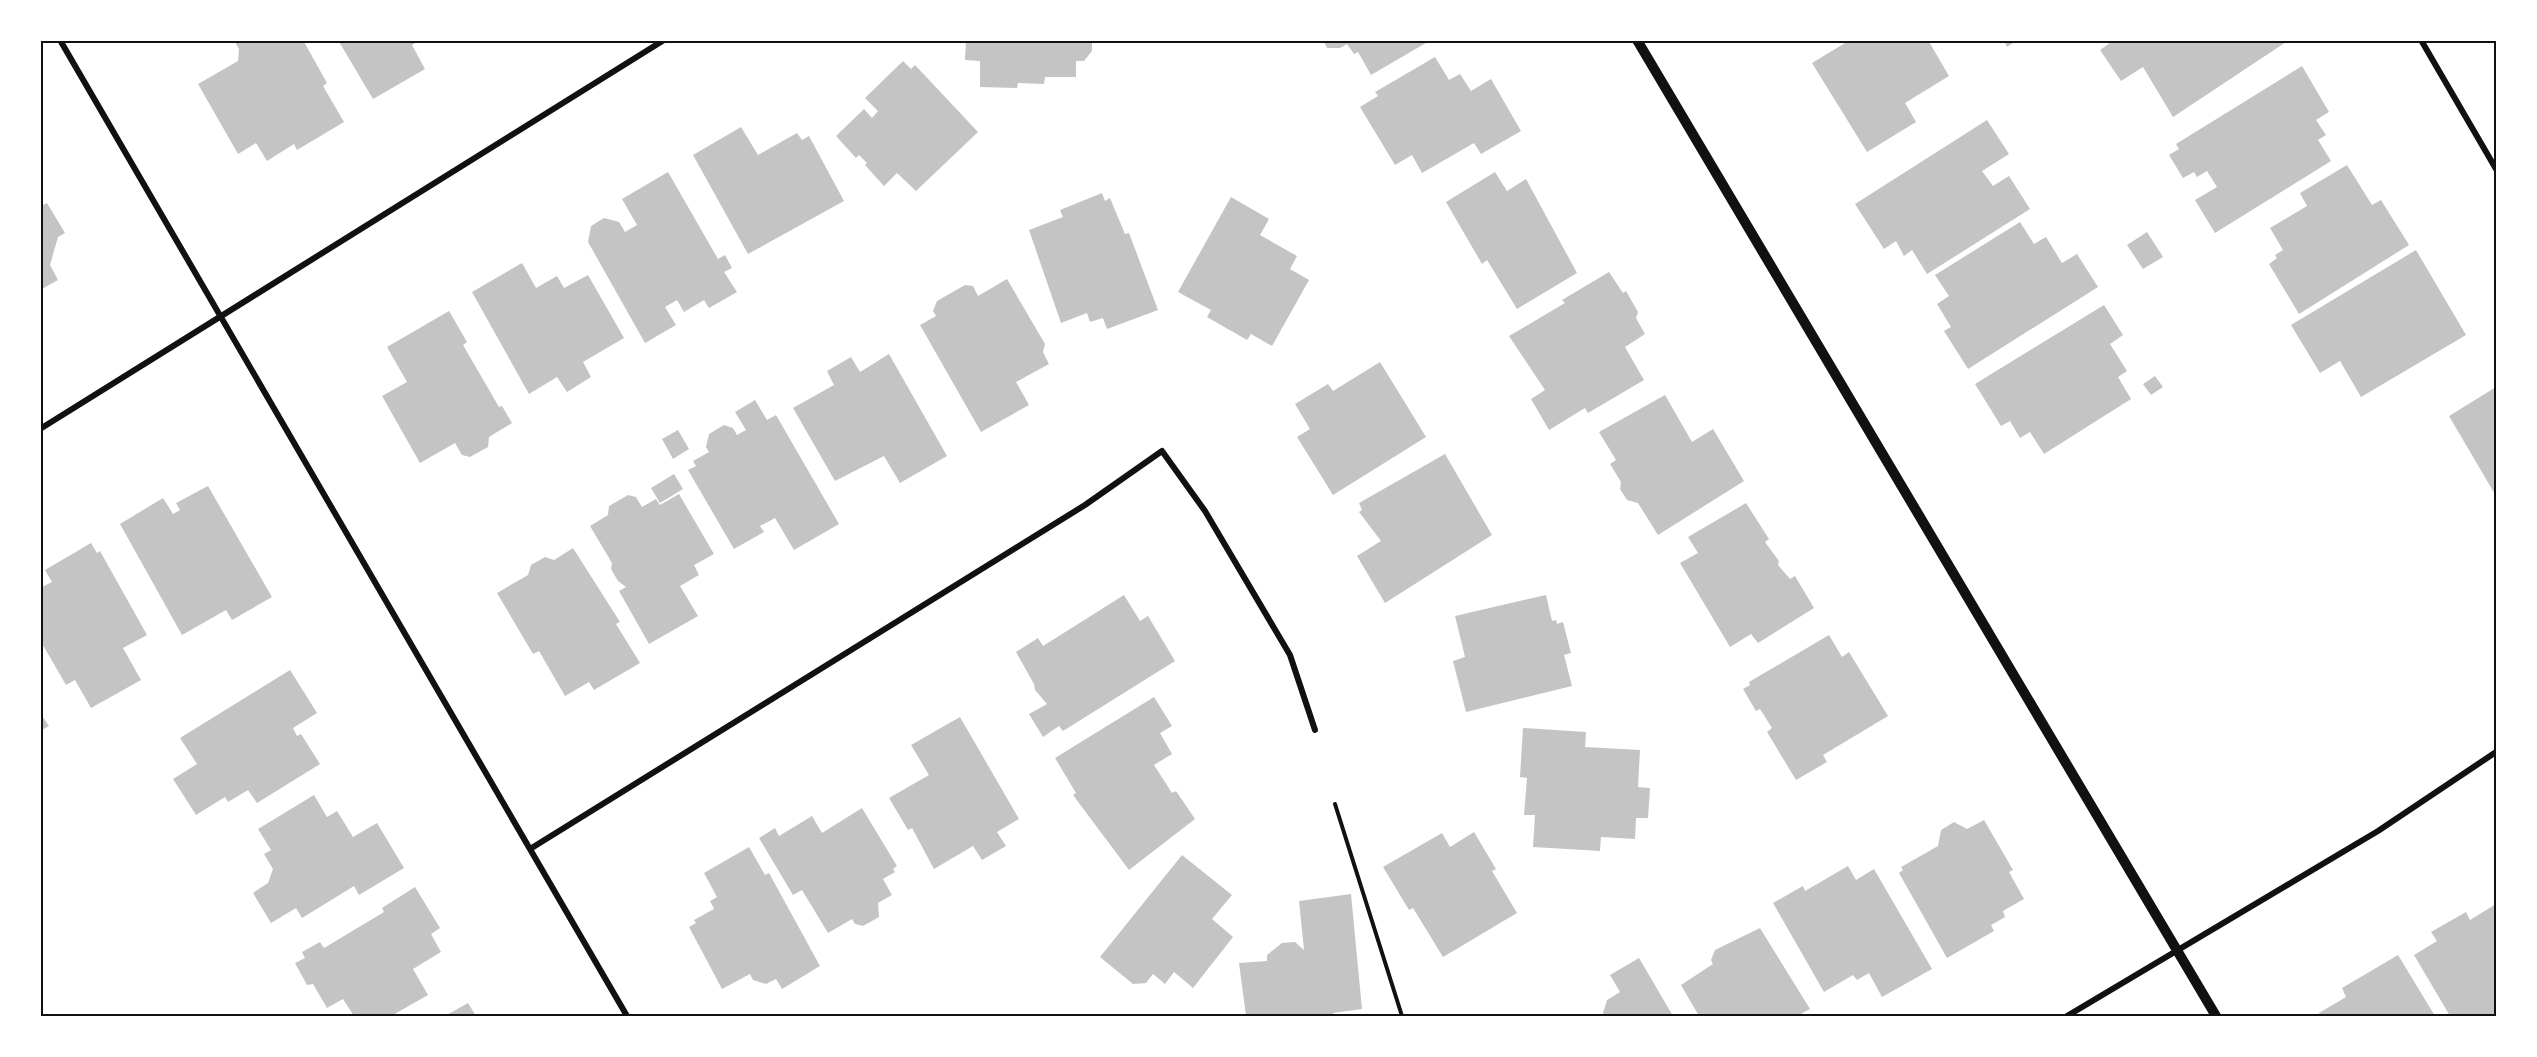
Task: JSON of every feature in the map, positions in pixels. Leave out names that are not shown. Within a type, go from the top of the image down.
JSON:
[{"type":"street","points":[[60,40],[627,1017]]},
{"type":"street","points":[[40,429],[664,40]]},
{"type":"street","points":[[1637,40],[2216,1017]]},
{"type":"street","points":[[2421,40],[2496,169]]},
{"type":"street","points":[[530,849],[1085,504],[1162,451],[1205,511],[1290,655],[1315,730]]},
{"type":"street","points":[[2067,1017],[2178,953],[2378,831],[2496,752]]},
{"type":"path","points":[[1335,804],[1402,1017]]},
{"type":"building","points":[[234,40],[303,40],[327,83],[323,86],[344,122],[297,150],[294,144],[267,161],[256,143],[238,154],[198,84],[238,61],[239,49]]},
{"type":"building","points":[[338,40],[420,40],[412,45],[425,69],[373,99]]},
{"type":"building","points":[[966,40],[1092,40],[1092,51],[1084,61],[1076,61],[1076,77],[1045,77],[1044,84],[1018,83],[1017,88],[980,87],[980,61],[965,60]]},
{"type":"building","points":[[1323,40],[1431,40],[1371,75],[1358,52],[1354,54],[1347,44],[1340,48],[1327,48]]},
{"type":"building","points":[[1850,40],[1928,40],[1949,76],[1905,103],[1916,122],[1867,152],[1812,63]]},
{"type":"building","points":[[2004,40],[2018,40],[2007,47]]},
{"type":"building","points":[[2114,40],[2289,40],[2173,117],[2143,67],[2121,81],[2100,50]]},
{"type":"building","points":[[1435,57],[1449,80],[1460,74],[1471,91],[1491,79],[1521,131],[1481,154],[1474,143],[1422,173],[1412,155],[1395,165],[1360,107],[1378,96],[1375,92]]},
{"type":"building","points":[[903,61],[911,69],[915,65],[978,132],[916,191],[897,173],[884,186],[865,165],[867,163],[859,155],[856,158],[836,136],[864,109],[872,118],[878,111],[865,98]]},
{"type":"building","points":[[2302,66],[2329,112],[2316,120],[2326,135],[2318,140],[2331,161],[2215,233],[2195,200],[2217,187],[2207,171],[2197,177],[2194,172],[2183,178],[2169,155],[2179,149],[2176,144]]},
{"type":"building","points":[[1987,120],[2009,154],[1982,171],[1993,186],[2009,176],[2030,209],[1927,274],[1912,250],[1904,256],[1896,241],[1884,249],[1855,204]]},
{"type":"building","points":[[741,127],[758,155],[797,133],[802,140],[809,136],[844,201],[748,254],[693,155]]},
{"type":"building","points":[[2347,165],[2372,205],[2381,200],[2409,245],[2299,314],[2269,264],[2277,258],[2275,255],[2283,250],[2270,228],[2307,206],[2300,193]]},
{"type":"building","points":[[668,172],[718,259],[725,255],[732,268],[724,272],[737,292],[709,308],[704,300],[684,312],[677,300],[665,307],[676,325],[645,343],[588,242],[591,226],[604,218],[619,222],[625,232],[637,225],[622,199]]},
{"type":"building","points":[[1495,172],[1507,191],[1526,179],[1577,273],[1517,309],[1487,260],[1482,264],[1446,202]]},
{"type":"building","points":[[1102,193],[1105,201],[1110,198],[1125,234],[1129,233],[1158,310],[1107,329],[1103,318],[1090,322],[1087,313],[1061,323],[1029,230],[1063,217],[1060,210]]},
{"type":"building","points":[[1231,197],[1269,219],[1260,235],[1297,256],[1290,269],[1309,280],[1272,346],[1251,334],[1247,340],[1207,317],[1211,310],[1178,292]]},
{"type":"building","points":[[40,200],[43,205],[47,203],[65,233],[58,237],[50,265],[58,280],[40,290]]},
{"type":"building","points":[[2020,222],[2034,244],[2046,237],[2062,263],[2077,254],[2098,287],[1968,369],[1944,331],[1951,327],[1937,304],[1949,296],[1935,275]]},
{"type":"building","points":[[2147,232],[2163,257],[2143,269],[2127,245]]},
{"type":"building","points":[[2416,250],[2466,335],[2361,397],[2340,361],[2320,373],[2291,325]]},
{"type":"building","points":[[522,263],[536,288],[557,276],[564,288],[588,275],[624,338],[583,362],[591,377],[567,392],[557,377],[529,394],[472,292]]},
{"type":"building","points":[[1609,272],[1623,293],[1626,291],[1638,312],[1636,318],[1645,334],[1625,347],[1644,380],[1588,413],[1585,408],[1549,430],[1531,399],[1545,390],[1509,336],[1565,303],[1562,300]]},
{"type":"building","points":[[1007,279],[1045,344],[1043,352],[1049,364],[1016,382],[1029,405],[981,432],[920,325],[936,316],[933,311],[937,301],[965,285],[973,286],[978,296]]},
{"type":"building","points":[[2104,305],[2123,335],[2110,344],[2127,371],[2118,377],[2131,399],[2044,454],[2030,432],[2020,438],[2010,421],[2001,426],[1975,384]]},
{"type":"building","points":[[449,311],[467,342],[463,345],[499,407],[502,406],[512,423],[489,437],[488,447],[470,457],[462,455],[455,443],[420,463],[382,396],[407,382],[387,347]]},
{"type":"building","points":[[889,354],[947,456],[900,483],[884,456],[835,481],[793,408],[834,385],[827,371],[851,357],[860,372]]},
{"type":"building","points":[[1380,362],[1426,437],[1333,495],[1297,437],[1310,429],[1295,404],[1328,384],[1333,391]]},
{"type":"building","points":[[2155,376],[2163,387],[2151,395],[2143,384]]},
{"type":"building","points":[[2496,387],[2496,496],[2449,416]]},
{"type":"building","points":[[1665,395],[1692,442],[1713,429],[1744,481],[1658,535],[1638,503],[1627,500],[1620,489],[1621,482],[1610,464],[1616,460],[1599,432]]},
{"type":"building","points":[[755,400],[767,420],[776,415],[839,524],[794,550],[775,518],[760,526],[764,532],[734,549],[688,470],[696,466],[693,461],[709,452],[706,447],[709,434],[724,425],[733,428],[737,435],[746,430],[735,412]]},
{"type":"building","points":[[678,430],[689,449],[673,459],[662,439]]},
{"type":"building","points":[[1445,454],[1492,535],[1385,603],[1357,556],[1381,541],[1359,512],[1362,510],[1359,503]]},
{"type":"building","points":[[674,474],[683,489],[660,503],[651,488]]},
{"type":"building","points":[[208,486],[272,597],[232,620],[226,610],[182,635],[120,524],[163,498],[173,514],[180,510],[176,503]]},
{"type":"building","points":[[679,494],[714,554],[694,565],[699,575],[680,586],[698,616],[649,644],[619,591],[626,587],[618,581],[611,569],[612,563],[590,526],[608,515],[609,506],[628,495],[636,497],[642,507],[656,499],[660,505]]},
{"type":"building","points":[[1746,503],[1769,539],[1765,542],[1779,561],[1778,565],[1790,579],[1795,576],[1814,608],[1758,643],[1751,634],[1730,647],[1680,563],[1698,553],[1688,537]]},
{"type":"building","points":[[91,543],[97,553],[100,551],[147,635],[123,648],[141,680],[91,708],[75,680],[66,685],[40,640],[40,588],[52,582],[45,570]]},
{"type":"building","points":[[573,548],[620,622],[616,624],[640,663],[594,690],[589,682],[565,696],[539,651],[533,654],[497,593],[528,575],[531,565],[545,557],[554,560]]},
{"type":"building","points":[[1124,595],[1140,621],[1148,616],[1175,661],[1063,731],[1059,726],[1043,737],[1029,714],[1047,704],[1035,690],[1016,652],[1038,638],[1043,646]]},
{"type":"building","points":[[1546,595],[1552,621],[1556,620],[1557,624],[1563,622],[1571,653],[1564,655],[1572,686],[1466,712],[1453,661],[1465,657],[1455,616]]},
{"type":"building","points":[[1829,635],[1842,657],[1849,652],[1888,716],[1823,755],[1827,762],[1796,780],[1767,732],[1772,728],[1760,709],[1756,711],[1743,689],[1750,685],[1749,682]]},
{"type":"building","points":[[290,670],[317,713],[293,728],[297,736],[301,734],[320,764],[257,803],[248,790],[228,802],[225,797],[196,815],[173,779],[197,764],[180,738]]},
{"type":"building","points":[[1154,697],[1172,726],[1160,733],[1172,754],[1154,765],[1172,793],[1176,791],[1195,819],[1129,870],[1073,795],[1076,793],[1055,758]]},
{"type":"building","points":[[40,713],[49,726],[40,731]]},
{"type":"building","points":[[960,717],[1019,819],[997,832],[1006,846],[982,860],[973,846],[934,869],[912,828],[908,830],[889,798],[929,775],[911,745]]},
{"type":"building","points":[[1523,728],[1586,732],[1585,747],[1640,750],[1638,787],[1650,788],[1648,818],[1636,818],[1635,839],[1601,837],[1600,851],[1533,847],[1535,815],[1524,815],[1527,778],[1520,777]]},
{"type":"building","points":[[314,795],[327,817],[337,811],[353,837],[377,823],[404,868],[359,895],[354,886],[302,918],[296,908],[271,923],[253,893],[268,883],[273,869],[264,854],[271,850],[258,829]]},
{"type":"building","points":[[862,808],[897,866],[893,869],[895,872],[883,879],[892,895],[878,903],[879,917],[863,926],[855,924],[852,919],[828,933],[802,890],[793,895],[759,838],[775,828],[779,836],[812,816],[822,833]]},
{"type":"building","points":[[1984,820],[2013,870],[2009,872],[2024,899],[2003,911],[2005,917],[1991,925],[1994,931],[1947,958],[1899,873],[1903,870],[1901,867],[1938,846],[1941,830],[1954,822],[1967,829]]},
{"type":"building","points":[[1474,832],[1496,869],[1492,871],[1517,913],[1443,957],[1413,908],[1409,910],[1383,867],[1442,833],[1450,847]]},
{"type":"building","points":[[749,847],[765,875],[769,873],[820,966],[782,989],[776,979],[766,984],[753,980],[750,974],[722,989],[689,927],[696,923],[694,920],[714,909],[710,901],[717,897],[704,873]]},
{"type":"building","points":[[1182,855],[1232,895],[1212,919],[1233,937],[1193,988],[1174,972],[1165,984],[1153,974],[1146,983],[1133,984],[1100,957]]},
{"type":"building","points":[[1848,866],[1856,880],[1874,869],[1932,969],[1882,997],[1869,973],[1857,980],[1853,975],[1824,992],[1773,903],[1803,886],[1805,891]]},
{"type":"building","points":[[415,887],[440,928],[431,934],[441,952],[413,969],[428,995],[391,1016],[354,1016],[343,999],[327,1008],[313,984],[307,985],[295,963],[305,958],[302,952],[320,942],[324,948],[384,912],[382,908]]},
{"type":"building","points":[[1351,894],[1362,1009],[1333,1013],[1333,1016],[1246,1016],[1239,963],[1267,961],[1267,955],[1282,943],[1295,942],[1304,950],[1299,901]]},
{"type":"building","points":[[2496,904],[2496,1016],[2450,1016],[2414,955],[2437,941],[2431,932],[2466,912],[2470,920]]},
{"type":"building","points":[[1760,928],[1810,1009],[1797,1016],[1699,1016],[1681,985],[1713,964],[1711,960],[1715,950]]},
{"type":"building","points":[[2398,955],[2435,1016],[2321,1016],[2319,1013],[2346,997],[2342,988]]},
{"type":"building","points":[[1639,958],[1673,1016],[1605,1016],[1603,1013],[1607,1000],[1620,992],[1610,975]]},
{"type":"building","points":[[468,1003],[476,1016],[445,1016]]}]
